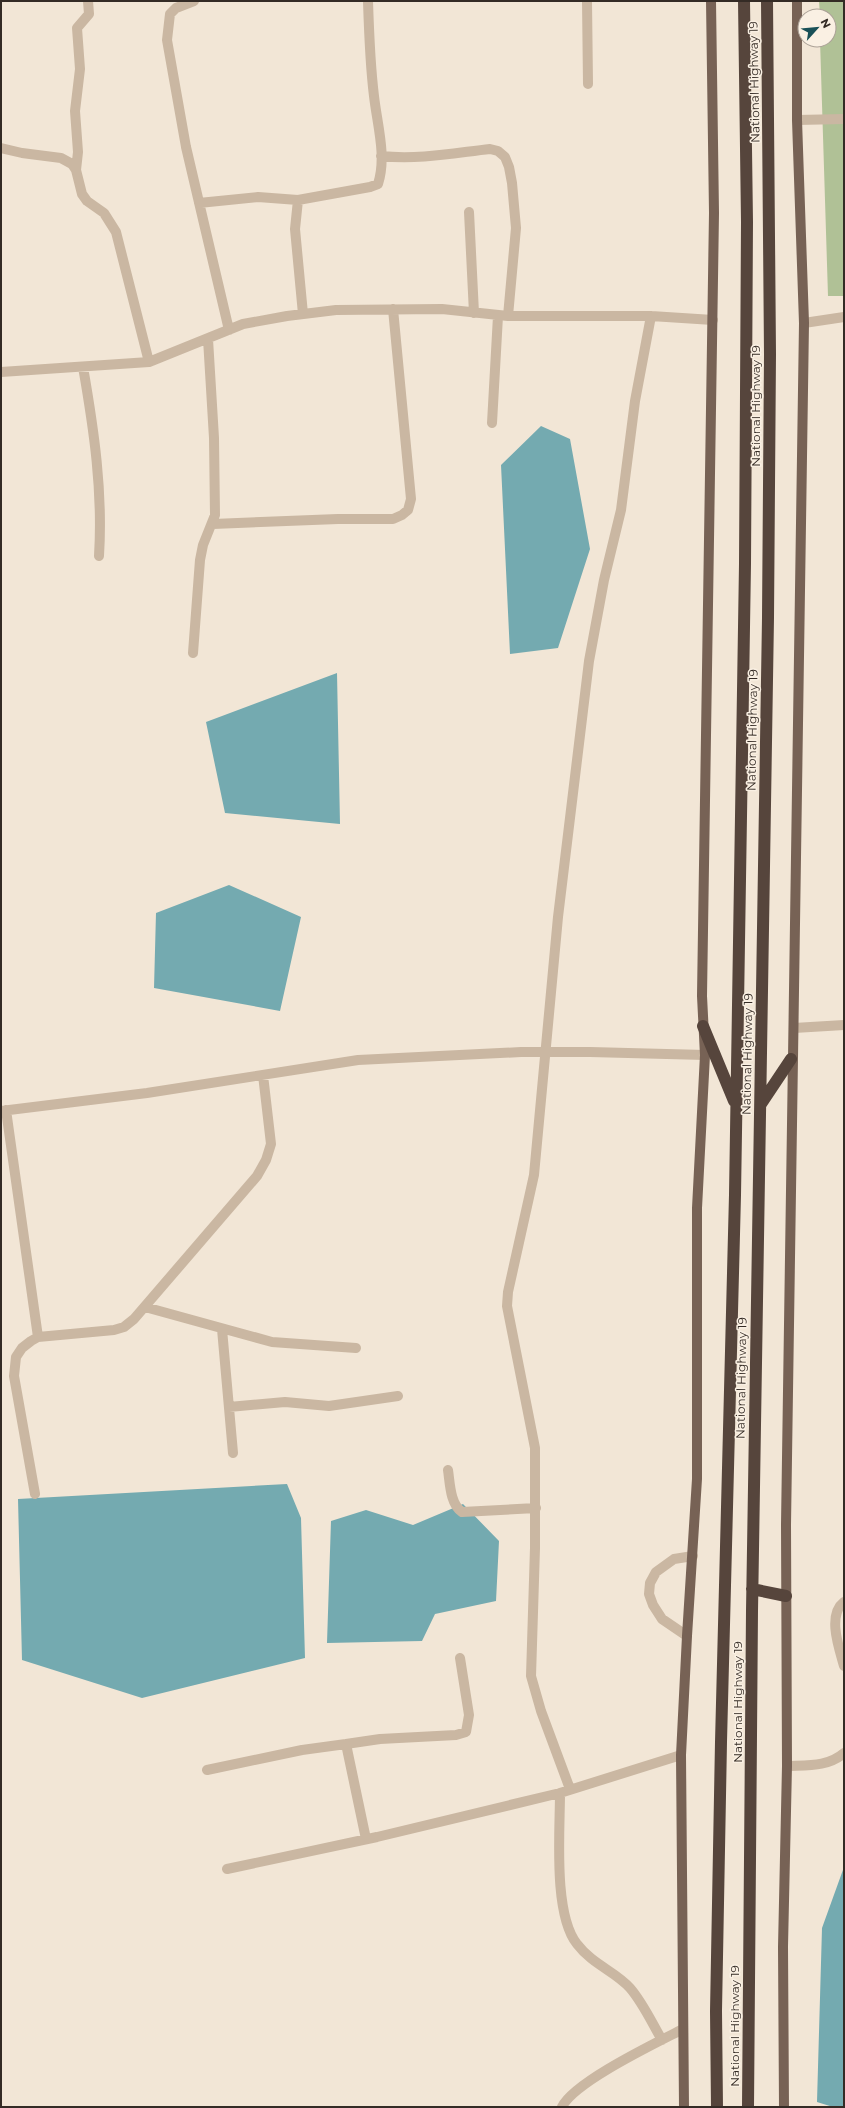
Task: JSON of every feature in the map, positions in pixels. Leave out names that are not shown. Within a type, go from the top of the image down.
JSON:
[{"type":"highway","points":[[717,2107],[716,2011],[720,1742],[736,1106],[747,377],[744,1]]},
{"type":"highway","name":"National Highway 19","points":[[748,2107],[752,1589],[770,354],[767,1]]},
{"type":"highway","points":[[703,1026],[736,1106]]},
{"type":"highway","points":[[760,1105],[792,1059]]},
{"type":"highway","points":[[752,1589],[786,1596]]},
{"type":"main road","points":[[684,2107],[681,1755],[697,1479],[697,1208],[705,1055],[702,980],[714,213],[711,1]]},
{"type":"main road","points":[[784,2107],[783,1947],[787,1766],[786,1596],[792,1059],[794,1028],[804,323],[797,120],[797,1]]},
{"type":"street","points":[[76,170],[78,152],[75,111],[80,69],[77,28],[89,14],[88,1]]},
{"type":"street","points":[[194,1],[176,8],[170,14],[167,40],[186,147],[229,330]]},
{"type":"street","points":[[199,203],[258,197],[298,200],[346,192],[378,184],[381,173],[381,156],[374,97],[368,1]]},
{"type":"street","points":[[587,1],[588,84]]},
{"type":"street","points":[[797,120],[844,119]]},
{"type":"street","points":[[1,148],[22,153],[61,158],[72,164],[76,170],[82,194],[87,201],[104,213],[116,232],[148,362]]},
{"type":"street","points":[[381,156],[400,158],[420,157],[490,149],[498,151],[505,157],[509,167],[516,228],[503,316],[492,423]]},
{"type":"street","points":[[298,200],[295,229],[303,314]]},
{"type":"street","points":[[469,212],[474,313]]},
{"type":"street","points":[[213,524],[338,519],[393,519],[402,515],[408,510],[411,499],[393,309]]},
{"type":"street","points":[[1,372],[148,362],[243,324],[336,310],[442,309],[503,316],[651,316],[713,320]]},
{"type":"street","points":[[651,316],[635,401],[621,510],[604,580],[590,661],[558,917],[544,1052],[534,1175],[508,1292],[507,1306],[535,1448],[536,1508],[531,1676],[565,1791],[560,1883],[569,1931],[576,1943],[590,1960],[630,1988],[662,2040]]},
{"type":"street","points":[[804,323],[844,317]]},
{"type":"street","points":[[193,653],[200,560],[208,532],[213,524],[215,516],[215,476],[208,339]]},
{"type":"street","points":[[83,367],[94,432],[99,480],[101,521],[99,556]]},
{"type":"street","points":[[794,1028],[844,1025]]},
{"type":"street","points":[[38,1337],[4,1111],[147,1093],[358,1060],[544,1052],[705,1055]]},
{"type":"street","points":[[35,1494],[14,1376],[16,1357],[22,1348],[38,1337],[114,1330],[124,1327],[145,1307],[256,1176],[266,1160],[271,1144],[263,1075]]},
{"type":"street","points":[[145,1307],[272,1342],[356,1348]]},
{"type":"street","points":[[222,1329],[233,1454]]},
{"type":"street","points":[[229,1407],[285,1402],[329,1406],[398,1396]]},
{"type":"street","points":[[448,1470],[453,1499],[458,1510],[462,1512],[536,1508]]},
{"type":"street","points":[[687,1636],[662,1619],[653,1605],[649,1594],[650,1583],[656,1572],[674,1559],[693,1556]]},
{"type":"street","points":[[844,1602],[840,1605],[835,1622],[844,1666]]},
{"type":"street","points":[[207,1770],[302,1750],[380,1739],[456,1735],[466,1732],[469,1715],[460,1658]]},
{"type":"street","points":[[346,1744],[366,1839]]},
{"type":"street","points":[[787,1766],[821,1764],[836,1760],[844,1753]]},
{"type":"street","points":[[227,1869],[366,1839],[565,1791],[681,1755]]},
{"type":"street","points":[[562,2107],[574,2092],[622,2061],[683,2029]]},
{"type":"green space","points":[[819,1],[844,1],[844,296],[828,296],[820,48],[837,48],[837,8],[819,8]]},
{"type":"water","points":[[541,426],[570,439],[590,549],[558,648],[510,654],[501,465]]},
{"type":"water","points":[[337,673],[340,824],[225,813],[206,722]]},
{"type":"water","points":[[229,885],[301,917],[280,1011],[154,988],[156,913]]},
{"type":"water","points":[[287,1484],[301,1518],[305,1658],[142,1698],[22,1660],[18,1499]]},
{"type":"water","points":[[463,1504],[499,1541],[496,1601],[435,1614],[422,1641],[327,1643],[331,1521],[366,1510],[413,1525]]},
{"type":"water","points":[[844,1867],[844,2107],[833,2107],[817,2102],[822,1928]]}]
